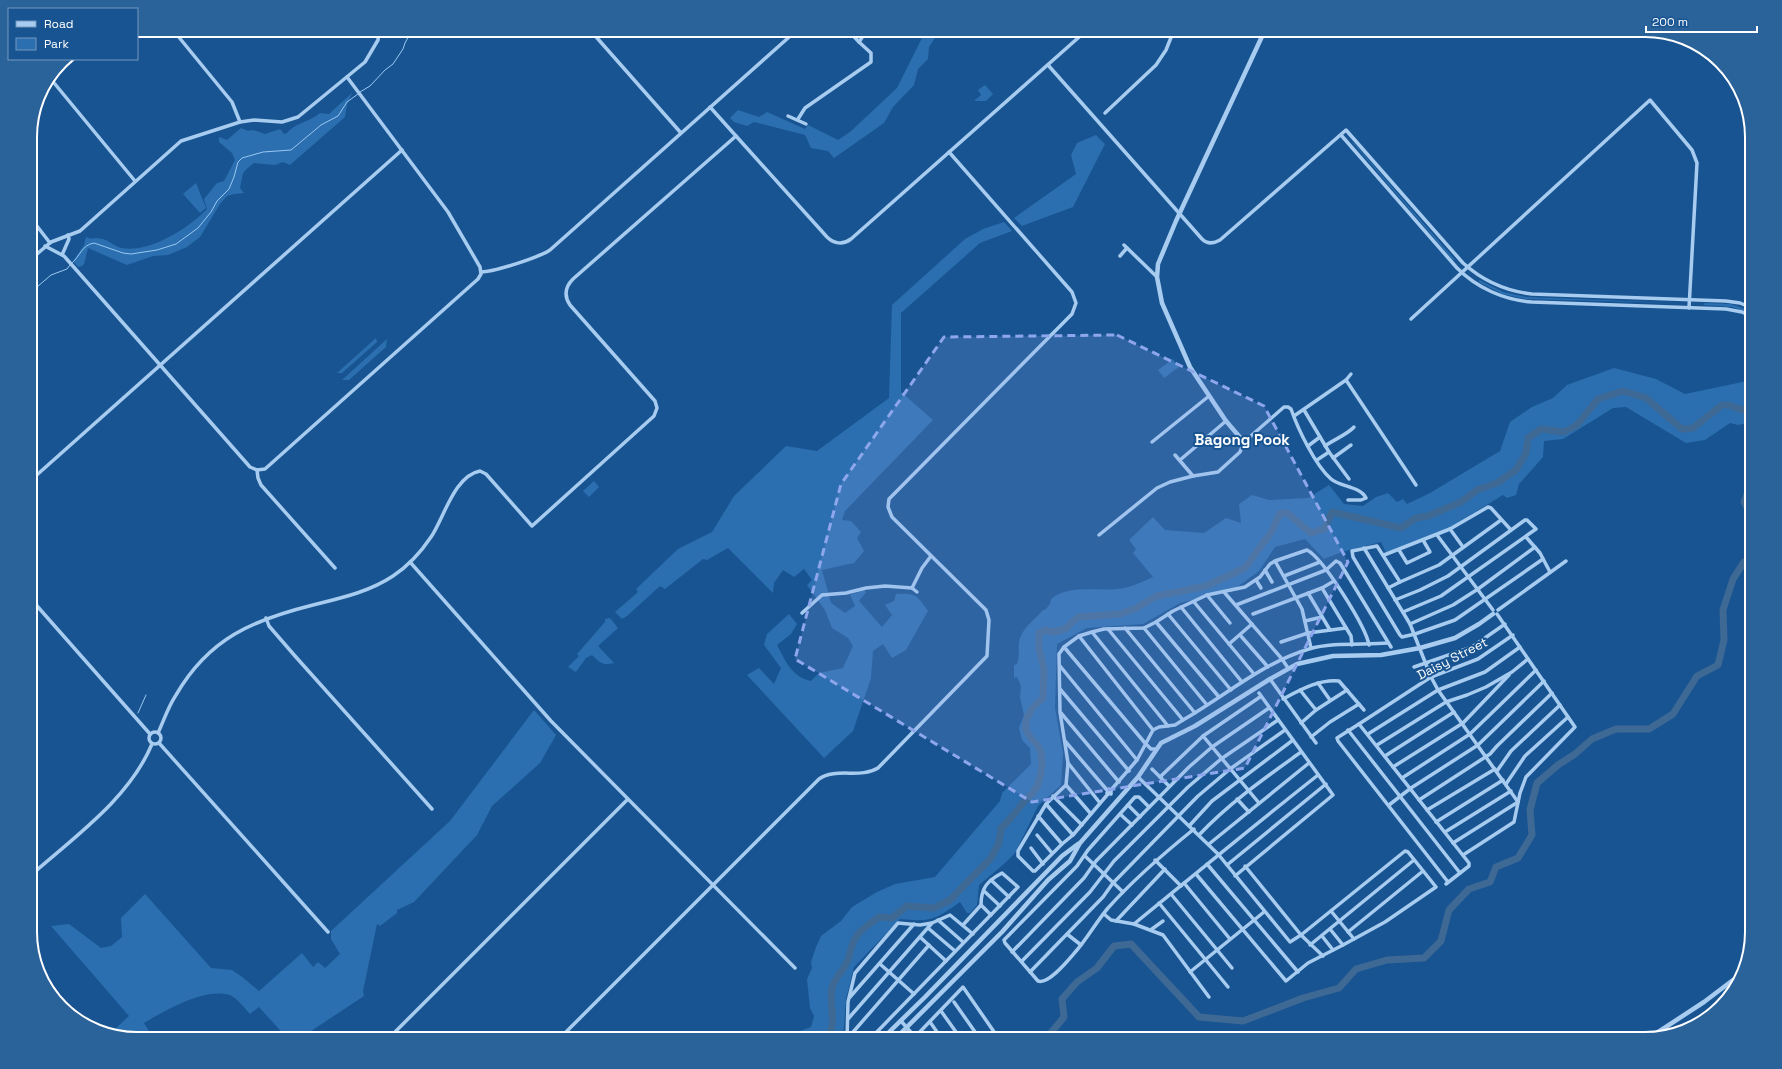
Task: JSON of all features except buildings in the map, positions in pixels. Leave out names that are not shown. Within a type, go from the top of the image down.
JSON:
[{"type":"street","points":[[179,37],[232,102],[240,122]]},
{"type":"street","points":[[37,254],[50,242],[80,230],[179,142],[240,122],[254,120],[282,122],[292,119],[304,112],[368,59],[379,37]]},
{"type":"street","points":[[596,37],[681,133]]},
{"type":"street","points":[[481,272],[492,271],[547,252],[789,37]]},
{"type":"street","points":[[798,119],[806,108],[871,62],[871,53],[854,37]]},
{"type":"street","points":[[859,42],[862,37]]},
{"type":"street","points":[[710,107],[827,237],[838,243],[844,243],[851,239],[1079,37]]},
{"type":"street","points":[[1105,113],[1156,65],[1166,50],[1171,37]]},
{"type":"street","points":[[1244,442],[1226,421],[1190,367],[1162,303],[1157,277],[1158,264],[1179,214],[1261,37]]},
{"type":"street","points":[[1048,65],[1203,241],[1210,243],[1217,242],[1346,130],[1467,267],[1492,284],[1521,293],[1732,302],[1745,306]]},
{"type":"street","points":[[347,77],[450,214],[481,272]]},
{"type":"street","points":[[53,82],[135,182]]},
{"type":"street","points":[[1411,319],[1650,100],[1692,150],[1697,163],[1689,308]]},
{"type":"street","points":[[788,116],[798,119],[806,124]]},
{"type":"street","points":[[1341,135],[1461,272],[1476,284],[1491,292],[1522,302],[1732,309],[1745,314]]},
{"type":"street","points":[[158,733],[175,695],[199,663],[230,637],[266,618],[366,590],[382,582],[410,562],[432,536],[455,490],[464,480],[474,473],[480,471],[486,474],[532,526],[654,416],[657,408],[655,401],[570,305],[566,297],[567,289],[573,279],[736,136]]},
{"type":"street","points":[[37,475],[402,150]]},
{"type":"street","points":[[566,1032],[821,778],[829,775],[867,772],[878,768],[986,658],[989,651],[989,620],[987,612],[892,517],[888,506],[890,497],[1072,314],[1076,305],[1072,292],[949,152]]},
{"type":"street","points":[[37,226],[50,242]]},
{"type":"street","points":[[62,255],[69,239],[68,236]]},
{"type":"street","points":[[46,246],[49,250],[62,255],[67,260],[250,467],[257,470],[265,469],[272,463],[478,279],[481,272]]},
{"type":"street","points":[[1120,256],[1126,247],[1157,277]]},
{"type":"street","points":[[1294,416],[1346,380],[1351,374]]},
{"type":"street","points":[[1346,380],[1416,485]]},
{"type":"street","points":[[1152,442],[1209,396]]},
{"type":"street","points":[[1100,535],[1157,488],[1170,482],[1218,472],[1240,452],[1244,442],[1284,407],[1291,409],[1308,446],[1330,478],[1335,482],[1356,490],[1363,494],[1366,498],[1361,500],[1348,500]]},
{"type":"street","points":[[1304,410],[1325,446],[1349,479]]},
{"type":"street","points":[[1180,460],[1226,421]]},
{"type":"street","points":[[1325,446],[1354,427]]},
{"type":"street","points":[[1308,446],[1320,437]]},
{"type":"street","points":[[1334,458],[1351,445]]},
{"type":"street","points":[[1317,460],[1329,452]]},
{"type":"street","points":[[1176,455],[1193,476]]},
{"type":"street","points":[[257,470],[261,485],[335,568]]},
{"type":"street","points":[[1384,555],[1450,529],[1488,507],[1491,508],[1511,530]]},
{"type":"street","points":[[1388,588],[1439,565],[1501,520]]},
{"type":"street","points":[[1395,600],[1427,587],[1448,576],[1527,520],[1536,529],[1469,578],[1441,596],[1403,612]]},
{"type":"street","points":[[1450,529],[1463,547]]},
{"type":"street","points":[[1437,535],[1451,556],[1513,635],[1574,725],[1575,729],[1526,777],[1518,802],[1514,822],[1462,855]]},
{"type":"street","points":[[1526,536],[1535,547],[1550,572]]},
{"type":"street","points":[[1399,550],[1406,563],[1430,552],[1423,540]]},
{"type":"street","points":[[1400,582],[1377,546],[1352,551],[1352,557],[1402,637],[1456,620],[1542,559]]},
{"type":"street","points":[[1410,624],[1453,605],[1478,589],[1535,547]]},
{"type":"street","points":[[1364,548],[1410,624],[1431,677],[1438,690],[1518,802]]},
{"type":"street","points":[[1369,645],[1368,636],[1334,581],[1320,562],[1307,550],[1275,561],[1256,580],[1245,587],[1207,595],[1181,607],[1144,628],[1108,629],[1079,636],[1064,647],[1059,654],[1060,712],[1068,763],[1066,785],[1046,804],[1017,854],[1032,871],[1035,871],[1043,864],[1052,853],[1073,835],[1109,792],[1120,782],[1137,760],[1153,730],[1183,720],[1254,674],[1282,659],[1311,648],[1352,644],[1369,645],[1388,643]]},
{"type":"street","points":[[912,588],[922,568],[931,556]]},
{"type":"street","points":[[1275,561],[1290,584],[1302,609],[1311,648]]},
{"type":"street","points":[[1236,606],[1326,570],[1336,561],[1340,563],[1391,647]]},
{"type":"street","points":[[903,1032],[1002,932],[1048,880],[1070,861],[1080,843],[1138,777],[1161,743],[1195,726],[1288,668],[1321,658],[1381,655],[1420,648],[1455,638],[1480,624],[1566,561]]},
{"type":"street","points":[[410,562],[542,712],[627,800],[795,968]]},
{"type":"street","points":[[1284,576],[1320,562]]},
{"type":"street","points":[[1265,570],[1272,582]]},
{"type":"street","points":[[1256,580],[1261,588]]},
{"type":"street","points":[[1253,614],[1322,588],[1334,581]]},
{"type":"street","points":[[802,613],[826,593],[846,593],[878,586],[912,588],[917,592]]},
{"type":"street","points":[[1322,588],[1353,640],[1352,644]]},
{"type":"street","points":[[1224,592],[1282,659],[1288,668]]},
{"type":"street","points":[[1308,593],[1330,630]]},
{"type":"street","points":[[1207,595],[1230,624]]},
{"type":"street","points":[[1194,602],[1254,674]]},
{"type":"street","points":[[37,606],[150,734],[149,739],[152,744]]},
{"type":"street","points":[[1181,607],[1242,682]]},
{"type":"street","points":[[1168,614],[1231,690]]},
{"type":"street","points":[[1305,621],[1322,617]]},
{"type":"street","points":[[266,618],[270,628],[432,810]]},
{"type":"street","points":[[1156,622],[1219,697]]},
{"type":"street","points":[[1230,644],[1252,624]]},
{"type":"street","points":[[1414,667],[1427,664],[1472,647],[1505,624]]},
{"type":"street","points":[[1125,628],[1195,713]]},
{"type":"street","points":[[1144,628],[1207,705]]},
{"type":"street","points":[[1281,642],[1308,633],[1346,628]]},
{"type":"street","points":[[1108,629],[1183,720]]},
{"type":"street","points":[[1092,632],[1168,726]]},
{"type":"street","points":[[1240,635],[1268,667]]},
{"type":"street","name":"Daisy Street","points":[[1348,730],[1360,724],[1431,677],[1478,659],[1513,635]]},
{"type":"street","points":[[1079,636],[1153,730]]},
{"type":"street","points":[[1064,647],[1145,743],[1151,749],[1156,749]]},
{"type":"street","points":[[1368,734],[1438,690],[1485,672],[1520,647]]},
{"type":"street","points":[[1393,767],[1463,723],[1512,672],[1528,659]]},
{"type":"street","points":[[1060,666],[1137,760]]},
{"type":"street","points":[[1402,778],[1470,734],[1536,670]]},
{"type":"street","points":[[1377,745],[1446,702],[1467,696],[1512,672]]},
{"type":"street","points":[[1270,679],[1316,743]]},
{"type":"street","points":[[1283,699],[1318,683],[1333,680],[1339,681],[1364,710]]},
{"type":"street","points":[[1389,805],[1411,788],[1478,746],[1544,681]]},
{"type":"street","points":[[1318,683],[1330,700]]},
{"type":"street","points":[[1060,689],[1129,771]]},
{"type":"street","points":[[1300,690],[1316,710]]},
{"type":"street","points":[[1301,723],[1316,710],[1347,690]]},
{"type":"street","points":[[1419,800],[1487,757],[1552,693]]},
{"type":"street","points":[[1160,777],[1203,736],[1260,695],[1309,763],[1333,793],[1332,797],[1245,866],[1235,876]]},
{"type":"street","points":[[1311,737],[1330,722],[1358,704]]},
{"type":"street","points":[[1427,810],[1496,770],[1511,751],[1560,705]]},
{"type":"street","points":[[1012,952],[1084,878],[1094,865],[1169,786],[1212,747],[1269,708]]},
{"type":"street","points":[[1060,712],[1120,782]]},
{"type":"street","points":[[1385,756],[1454,712]]},
{"type":"street","points":[[1506,784],[1516,767],[1525,756],[1568,717]]},
{"type":"street","points":[[1022,961],[1090,892],[1114,861],[1188,787],[1221,759],[1278,720]]},
{"type":"street","points":[[1360,724],[1469,864],[1460,873],[1447,883],[1389,805],[1336,740],[1348,730],[1460,873]]},
{"type":"street","points":[[1030,972],[1198,796],[1230,769],[1285,730]]},
{"type":"street","points":[[150,734],[154,732],[158,733]]},
{"type":"street","points":[[158,733],[161,737],[159,743]]},
{"type":"street","points":[[1203,736],[1259,803]]},
{"type":"street","points":[[1064,740],[1109,792]]},
{"type":"street","points":[[1190,825],[1212,801],[1293,740]]},
{"type":"street","points":[[152,744],[159,743]]},
{"type":"street","points":[[159,743],[328,932]]},
{"type":"street","points":[[37,870],[117,798],[136,775],[152,744]]},
{"type":"street","points":[[1199,835],[1214,819],[1248,790],[1301,752]]},
{"type":"street","points":[[1068,763],[1100,803]]},
{"type":"street","points":[[1209,844],[1309,763]]},
{"type":"street","points":[[1152,769],[1169,786]]},
{"type":"street","points":[[1134,924],[1196,874],[1218,854],[1318,775]]},
{"type":"street","points":[[1138,777],[1160,797],[1168,807],[1190,825],[1209,844],[1288,942],[1292,942],[1404,852],[1407,852],[1436,887],[1385,922],[1308,963],[1286,981],[1196,874]]},
{"type":"street","points":[[1436,822],[1503,780]]},
{"type":"street","points":[[1226,865],[1326,784]]},
{"type":"street","points":[[1066,785],[1091,814]]},
{"type":"street","points":[[1445,832],[1511,791]]},
{"type":"street","points":[[1053,796],[1082,825]]},
{"type":"street","points":[[1149,807],[1137,796],[1088,850],[1085,856],[1005,938],[1005,943],[1038,981],[1044,982],[1064,965],[1123,892],[1156,860],[1194,829]]},
{"type":"street","points":[[1237,799],[1248,812]]},
{"type":"street","points":[[395,1032],[627,800]]},
{"type":"street","points":[[1453,843],[1518,802]]},
{"type":"street","points":[[1046,804],[1073,835]]},
{"type":"street","points":[[1128,805],[1140,817]]},
{"type":"street","points":[[1120,814],[1132,825]]},
{"type":"street","points":[[1038,816],[1062,844]]},
{"type":"street","points":[[1037,835],[1052,853]]},
{"type":"street","points":[[889,1032],[1062,856],[1080,843]]},
{"type":"street","points":[[1031,848],[1043,864]]},
{"type":"street","points":[[1085,856],[1123,892]]},
{"type":"street","points":[[1156,860],[1182,885],[1230,939]]},
{"type":"street","points":[[1310,945],[1414,860]]},
{"type":"street","points":[[1207,864],[1298,972]]},
{"type":"street","points":[[1245,866],[1301,935],[1323,956]]},
{"type":"street","points":[[1116,921],[1165,869]]},
{"type":"street","points":[[1348,932],[1423,871]]},
{"type":"street","points":[[877,1032],[1018,887],[1002,873],[983,888],[981,905],[963,925]]},
{"type":"street","points":[[992,880],[1009,897]]},
{"type":"street","points":[[984,891],[1000,906]]},
{"type":"street","points":[[1171,894],[1232,968]]},
{"type":"street","points":[[1159,904],[1228,987]]},
{"type":"street","points":[[981,905],[991,915]]},
{"type":"street","points":[[1331,911],[1354,939]]},
{"type":"street","points":[[1190,972],[1264,912]]},
{"type":"street","points":[[1104,914],[1111,920],[1152,929],[1163,935],[1209,997]]},
{"type":"street","points":[[847,1032],[849,997],[855,973],[898,923],[914,924],[932,922],[950,915],[972,934]]},
{"type":"street","points":[[938,920],[963,942]]},
{"type":"street","points":[[1152,929],[1163,921]]},
{"type":"street","points":[[848,1019],[932,922]]},
{"type":"street","points":[[849,997],[880,964],[914,924]]},
{"type":"street","points":[[928,928],[955,951]]},
{"type":"street","points":[[1330,929],[1343,945]]},
{"type":"street","points":[[1067,934],[1081,945]]},
{"type":"street","points":[[1322,936],[1333,950]]},
{"type":"street","points":[[920,937],[946,961]]},
{"type":"street","points":[[853,1032],[929,945]]},
{"type":"street","points":[[880,964],[914,994]]},
{"type":"street","points":[[1660,1031],[1704,1002],[1733,980]]},
{"type":"street","points":[[921,1032],[963,987],[995,1032]]},
{"type":"street","points":[[954,1002],[975,1032]]},
{"type":"street","points":[[941,1011],[956,1032]]},
{"type":"street","points":[[901,1020],[908,1028],[913,1029],[914,1032]]},
{"type":"street","points":[[930,1022],[937,1032]]},
{"type":"highlighted area","points":[[1117,335],[1264,406],[1348,562],[1245,768],[1032,802],[795,659],[841,484],[944,337]]},
{"type":"green space","points":[[922,37],[935,37],[929,47],[928,59],[918,69],[914,85],[893,107],[884,123],[834,158],[828,151],[811,148],[805,135],[754,122],[747,126],[734,122],[730,118],[738,110],[759,117],[767,112],[805,129],[808,125],[838,140],[850,132],[897,88]]},
{"type":"green space","points":[[985,85],[993,94],[986,101],[974,101],[981,95],[978,90]]},
{"type":"green space","points":[[352,93],[347,105],[345,117],[290,165],[283,162],[275,165],[254,163],[246,169],[243,174],[240,188],[244,193],[227,196],[220,204],[200,237],[187,247],[168,255],[153,256],[127,265],[88,248],[84,264],[82,266],[78,267],[73,261],[84,245],[86,237],[103,239],[122,248],[133,249],[145,247],[168,238],[190,224],[207,209],[204,199],[217,183],[224,181],[235,160],[232,153],[219,142],[219,137],[227,140],[241,128],[248,131],[253,130],[265,134],[280,129],[284,134],[320,113],[329,114]]},
{"type":"green space","points":[[1096,135],[1105,144],[1073,207],[1022,226],[1014,218],[1076,174],[1071,155],[1077,143]]},
{"type":"green space","points":[[1352,142],[1354,143],[1455,260],[1453,260]]},
{"type":"green space","points":[[196,183],[206,208],[200,213],[183,194]]},
{"type":"green space","points":[[1004,222],[1012,231],[980,243],[901,313],[901,392],[933,420],[845,511],[842,520],[851,521],[861,532],[857,538],[864,551],[854,563],[822,570],[831,603],[845,613],[855,606],[850,595],[864,590],[866,592],[859,601],[882,627],[892,615],[885,605],[894,601],[896,594],[908,594],[915,596],[921,601],[928,611],[906,650],[892,658],[883,644],[873,651],[871,678],[853,731],[824,758],[747,675],[759,668],[774,684],[781,668],[764,645],[767,634],[789,614],[797,624],[791,634],[777,645],[790,668],[794,672],[804,679],[811,681],[819,673],[843,668],[853,646],[848,638],[832,628],[825,610],[807,585],[812,580],[804,569],[794,577],[783,570],[774,583],[773,593],[728,548],[707,560],[703,559],[665,589],[660,586],[622,619],[615,612],[638,592],[636,589],[678,549],[712,532],[734,496],[786,446],[817,451],[889,398],[892,305],[965,239],[983,229]]},
{"type":"green space","points":[[1479,280],[1503,292],[1526,297],[1677,303],[1526,299],[1502,294],[1479,282]]},
{"type":"green space","points":[[1705,303],[1731,304],[1745,309],[1745,312],[1732,307],[1703,305]]},
{"type":"green space","points":[[376,338],[377,342],[342,373],[337,373]]},
{"type":"green space","points":[[387,339],[386,347],[349,380],[342,380]]},
{"type":"green space","points":[[1173,359],[1179,367],[1164,378],[1158,370]]},
{"type":"green space","points":[[1614,368],[1656,379],[1685,394],[1745,381],[1745,424],[1738,425],[1730,423],[1705,440],[1686,443],[1626,407],[1613,408],[1563,439],[1544,441],[1543,457],[1519,484],[1516,495],[1507,498],[1503,495],[1449,528],[1386,553],[1381,542],[1342,552],[1324,559],[1305,539],[1275,547],[1259,571],[1233,590],[1180,603],[1143,624],[1087,628],[1057,644],[1055,708],[1063,753],[1061,785],[1038,806],[1015,853],[979,885],[977,905],[970,913],[967,913],[960,902],[944,913],[926,920],[900,919],[854,967],[846,999],[844,1032],[797,1032],[811,1027],[814,1016],[810,1008],[807,979],[812,968],[811,962],[821,936],[841,921],[852,907],[877,892],[895,884],[935,877],[1000,801],[1002,793],[1031,764],[1030,748],[1022,740],[1019,728],[1024,715],[1020,698],[1021,686],[1017,677],[1014,678],[1014,665],[1017,664],[1018,661],[1019,642],[1022,633],[1043,610],[1045,610],[1050,604],[1051,599],[1067,591],[1124,588],[1153,577],[1133,553],[1136,549],[1129,540],[1153,517],[1165,530],[1204,533],[1226,518],[1241,523],[1239,504],[1252,495],[1269,500],[1308,498],[1329,485],[1344,504],[1363,506],[1376,497],[1388,493],[1397,502],[1403,499],[1407,504],[1430,493],[1500,451],[1510,422],[1532,407],[1553,398],[1567,385]]},
{"type":"green space","points":[[594,481],[599,487],[589,497],[583,491]]},
{"type":"green space","points":[[610,618],[618,628],[598,646],[614,663],[602,663],[592,655],[586,658],[576,672],[568,667],[579,656],[577,654],[605,622],[605,619]]},
{"type":"green space","points":[[534,710],[556,735],[540,763],[492,806],[477,835],[414,902],[397,910],[397,913],[380,926],[377,924],[363,991],[364,996],[310,1032],[282,1032],[259,1007],[250,1014],[233,996],[220,993],[197,997],[162,1012],[144,1023],[150,1032],[115,1030],[129,1016],[51,926],[69,924],[101,948],[111,946],[122,937],[121,918],[145,894],[211,968],[232,970],[259,991],[302,953],[313,967],[318,962],[325,968],[340,954],[331,939],[331,931],[450,821]]},
{"type":"waterway","points":[[360,92],[370,86],[393,64],[403,49],[408,37]]},
{"type":"waterway","points":[[72,263],[84,248],[94,243],[123,253],[131,254],[157,250],[176,244],[198,228],[211,212],[217,201],[229,189],[238,162],[242,158],[263,152],[291,150],[321,125],[338,116],[347,102],[358,94]]},
{"type":"waterway","points":[[37,287],[51,275],[67,269],[70,265]]},
{"type":"waterway","points":[[830,1032],[833,1020],[831,995],[832,988],[847,961],[857,935],[879,917],[892,918],[907,906],[934,908],[950,900],[991,858],[999,843],[1001,828],[1013,816],[1024,801],[1033,793],[1041,773],[1042,762],[1039,747],[1027,732],[1026,722],[1030,712],[1043,698],[1044,670],[1039,648],[1039,633],[1045,630],[1054,632],[1065,629],[1078,617],[1120,614],[1134,609],[1157,596],[1206,586],[1245,568],[1272,531],[1280,513],[1287,513],[1311,533],[1324,529],[1332,512],[1401,528],[1416,518],[1428,516],[1461,502],[1477,490],[1497,483],[1516,470],[1526,453],[1528,438],[1541,429],[1564,432],[1577,425],[1598,399],[1623,391],[1646,398],[1682,429],[1693,428],[1722,405],[1729,405],[1745,410]]},
{"type":"waterway","points":[[1745,500],[1745,504]]},
{"type":"waterway","points":[[1052,1032],[1064,1017],[1062,999],[1077,982],[1097,968],[1114,946],[1131,944],[1199,1017],[1243,1021],[1303,998],[1339,988],[1356,969],[1387,960],[1424,958],[1441,941],[1449,910],[1469,889],[1490,882],[1496,867],[1518,858],[1532,835],[1530,810],[1537,783],[1592,739],[1616,729],[1649,729],[1673,714],[1697,676],[1718,665],[1724,640],[1723,610],[1733,579],[1745,562]]},
{"type":"waterway","points":[[138,713],[146,695]]},
{"type":"district","name":"Bagong Pook","points":[[1242,440]]}]
